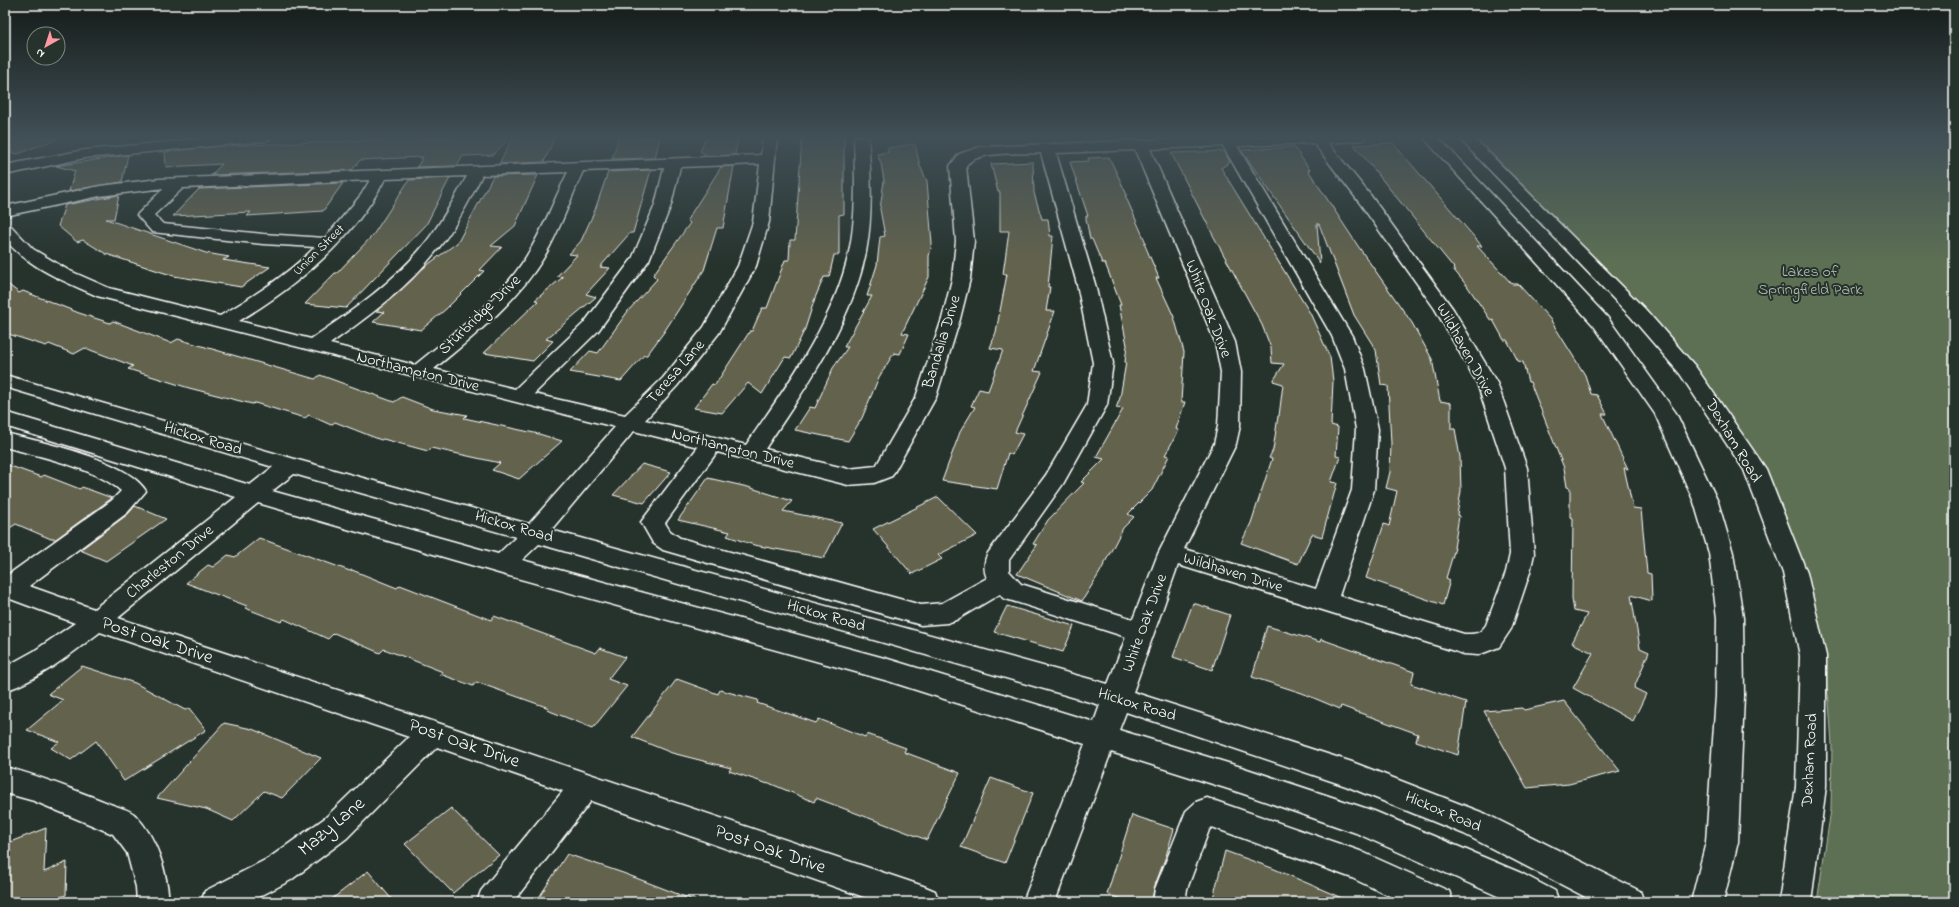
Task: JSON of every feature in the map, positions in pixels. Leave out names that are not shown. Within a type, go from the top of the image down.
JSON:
[{"type":"street","points":[[5,211],[100,191],[180,183],[272,179]]},
{"type":"street","name":"Union Street","points":[[222,323],[249,307],[304,269],[330,242],[368,196],[378,179]]},
{"type":"street","points":[[314,346],[374,304],[426,254],[457,207],[472,179]]},
{"type":"street","name":"Sturbridge Drive","points":[[418,372],[466,333],[512,288],[535,257],[572,179]]},
{"type":"street","points":[[519,397],[591,327],[640,260],[663,205],[669,179]]},
{"type":"street","name":"Teresa Lane","points":[[502,565],[535,533],[629,424],[670,382],[712,329],[747,266],[761,222],[765,179]]},
{"type":"street","points":[[751,454],[799,383],[831,326],[854,268],[860,228],[863,179]]},
{"type":"street","name":"Bandalia Drive","points":[[848,477],[874,475],[884,471],[926,396],[951,320],[960,279],[965,241],[959,179]]},
{"type":"street","points":[[1056,179],[1086,284],[1103,363],[1097,406],[1055,479],[997,559],[997,574],[1012,591],[1142,632]]},
{"type":"street","name":"White Oak Drive","points":[[1039,902],[1142,632],[1170,554],[1225,444],[1229,426],[1231,372],[1225,342],[1155,179]]},
{"type":"street","points":[[1250,179],[1342,336],[1355,369],[1367,429],[1363,490],[1325,601]]},
{"type":"street","name":"Wildhaven Drive","points":[[1170,554],[1464,644],[1478,645],[1490,640],[1498,629],[1511,588],[1518,572],[1522,554],[1516,468],[1487,384],[1444,309],[1350,179]]},
{"type":"street","points":[[1469,179],[1601,322],[1665,413],[1706,502],[1721,553],[1730,618],[1730,696],[1722,842],[1707,902]]},
{"type":"street","name":"Dexham Road","points":[[1507,179],[1638,313],[1688,370],[1755,469],[1795,573],[1813,656],[1811,786],[1795,902]]},
{"type":"street","points":[[180,183],[145,215],[158,228],[256,238],[330,242]]},
{"type":"street","name":"Northampton Drive","points":[[5,230],[26,253],[62,274],[103,292],[418,372],[848,477]]},
{"type":"street","name":"Hickox Road","points":[[5,380],[290,465],[1117,698],[1352,775],[1475,824],[1628,902]]},
{"type":"street","points":[[5,419],[253,494],[502,565],[888,670],[1241,780],[1363,821],[1510,884],[1543,902]]},
{"type":"street","points":[[5,440],[103,470],[129,483],[135,491],[119,507],[7,588]]},
{"type":"street","points":[[712,444],[653,522],[661,537],[672,544],[921,615],[947,613],[1003,581]]},
{"type":"street","name":"Charleston Drive","points":[[5,680],[42,660],[97,622],[290,465]]},
{"type":"street","name":"Post Oak Drive","points":[[7,588],[97,622],[432,733],[923,902]]},
{"type":"street","name":"Mazy Lane","points":[[217,902],[280,868],[336,828],[432,733]]},
{"type":"street","points":[[5,780],[38,789],[124,824],[141,847],[152,887],[153,902]]},
{"type":"street","points":[[493,902],[585,786]]},
{"type":"street","points":[[1169,902],[1171,889],[1197,821],[1208,812],[1360,866],[1437,902]]},
{"type":"green space","name":"Lakes of Springfield Park","points":[[1517,179],[1954,179],[1954,902],[1817,902],[1831,810],[1832,745],[1829,702],[1823,661],[1772,491],[1732,419],[1674,341]]},
{"type":"building","points":[[73,179],[123,179],[122,182],[69,191]]},
{"type":"building","points":[[449,179],[426,225],[346,308],[305,304],[373,235],[409,180]]},
{"type":"building","points":[[491,179],[536,179],[515,226],[491,246],[502,247],[480,270],[484,271],[446,309],[421,330],[373,322],[384,312],[376,311],[422,269],[458,242]]},
{"type":"building","points":[[605,179],[648,179],[633,233],[630,233],[600,267],[610,268],[586,294],[596,297],[546,339],[553,341],[533,361],[484,353],[538,301],[535,300],[563,277],[557,276],[577,255],[569,254],[581,241],[595,210]]},
{"type":"building","points":[[713,179],[732,179],[723,228],[717,228],[704,270],[664,332],[647,355],[644,355],[621,381],[570,372],[590,351],[598,353],[628,311],[657,279],[653,275],[690,223],[687,220]]},
{"type":"building","points":[[799,179],[844,179],[844,214],[839,215],[839,255],[834,255],[829,277],[824,277],[815,298],[805,329],[791,358],[785,357],[762,394],[748,383],[722,413],[694,408],[712,384],[715,385],[750,331],[752,331],[762,308],[767,308],[785,260],[789,260],[790,240],[795,240]]},
{"type":"building","points":[[884,179],[926,179],[927,181],[932,244],[929,256],[929,277],[902,333],[909,334],[900,354],[894,353],[879,377],[862,418],[848,441],[795,430],[810,407],[815,408],[833,368],[848,347],[844,347],[872,296],[867,296],[877,265],[880,237],[885,236],[880,209]]},
{"type":"building","points":[[995,179],[1034,179],[1034,193],[1042,219],[1048,219],[1050,236],[1053,236],[1048,287],[1050,287],[1046,311],[1055,311],[1034,371],[1042,372],[1015,432],[1023,434],[1012,455],[1008,453],[997,489],[942,481],[960,432],[975,407],[971,406],[979,389],[988,391],[1003,350],[990,348],[996,332],[1007,274],[1003,274],[1009,231],[1000,231],[1000,192],[998,192]]},
{"type":"building","points":[[1076,179],[1120,179],[1159,278],[1156,278],[1174,317],[1184,352],[1181,402],[1185,402],[1176,429],[1179,430],[1165,455],[1169,456],[1152,490],[1128,514],[1134,517],[1123,528],[1099,574],[1082,601],[1017,574],[1037,545],[1033,544],[1048,520],[1084,483],[1081,482],[1104,459],[1096,457],[1123,409],[1116,408],[1120,398],[1126,362],[1127,345],[1119,305],[1121,305],[1105,263],[1102,263],[1092,239],[1090,239],[1086,219],[1086,216],[1088,216]]},
{"type":"building","points":[[1184,179],[1228,179],[1310,313],[1330,357],[1333,381],[1331,425],[1338,427],[1336,456],[1340,457],[1331,482],[1337,483],[1322,537],[1312,534],[1298,564],[1241,543],[1251,523],[1272,459],[1269,458],[1273,450],[1283,384],[1273,381],[1284,364],[1272,363],[1271,348],[1262,325]]},
{"type":"building","points":[[1262,179],[1314,179],[1358,246],[1412,323],[1432,359],[1440,401],[1451,403],[1451,429],[1455,429],[1460,457],[1461,491],[1457,515],[1459,516],[1455,548],[1446,578],[1450,580],[1443,605],[1366,578],[1384,524],[1389,526],[1397,491],[1386,488],[1390,472],[1391,443],[1388,386],[1381,385],[1376,350],[1354,315],[1319,224],[1317,224],[1320,263]]},
{"type":"building","points":[[1382,179],[1424,179],[1482,246],[1477,246],[1512,284],[1518,284],[1550,319],[1585,375],[1591,394],[1597,395],[1607,414],[1602,414],[1628,469],[1624,468],[1633,508],[1641,509],[1647,573],[1651,574],[1652,601],[1631,595],[1640,648],[1649,652],[1634,688],[1646,694],[1633,721],[1573,688],[1593,653],[1572,643],[1587,614],[1574,611],[1572,599],[1573,518],[1570,517],[1570,488],[1567,487],[1564,468],[1530,382],[1528,382],[1523,362],[1518,361],[1507,340],[1504,340],[1493,320],[1491,321],[1468,287],[1453,269],[1454,268]]},
{"type":"building","points":[[343,183],[323,211],[247,216],[251,212],[173,216],[199,189]]},
{"type":"building","points":[[119,195],[114,219],[106,219],[206,253],[229,257],[223,260],[270,267],[241,287],[174,276],[106,254],[83,240],[77,242],[58,226],[65,205]]},
{"type":"building","points":[[5,282],[19,293],[23,291],[79,313],[110,323],[113,321],[171,343],[178,339],[315,379],[320,375],[394,402],[402,397],[433,409],[467,415],[464,418],[539,434],[562,441],[519,479],[492,470],[500,463],[431,448],[428,451],[383,439],[381,440],[335,422],[331,425],[309,415],[305,418],[255,403],[252,404],[189,388],[128,369],[133,366],[85,348],[74,354],[49,344],[46,346],[5,333]]},
{"type":"building","points":[[5,464],[41,477],[44,475],[80,489],[82,487],[112,498],[56,539],[51,539],[16,524],[5,531]]},
{"type":"building","points":[[642,464],[671,472],[644,503],[613,495]]},
{"type":"building","points":[[708,478],[748,487],[792,501],[783,511],[842,523],[824,558],[754,545],[727,536],[730,532],[678,520]]},
{"type":"building","points":[[938,497],[977,535],[938,555],[942,559],[912,574],[873,529]]},
{"type":"building","points":[[135,506],[166,519],[106,561],[80,550],[128,514]]},
{"type":"building","points":[[259,538],[350,571],[352,570],[397,588],[400,585],[491,620],[494,616],[596,653],[600,648],[625,657],[608,679],[627,686],[593,728],[547,710],[549,708],[476,682],[473,686],[440,674],[443,672],[384,649],[380,653],[334,633],[328,639],[284,619],[281,622],[245,608],[247,606],[186,583],[208,565],[213,567],[228,555],[235,557]]},
{"type":"building","points":[[1193,603],[1230,615],[1212,670],[1173,657]]},
{"type":"building","points":[[1007,606],[1074,626],[1063,652],[994,632]]},
{"type":"building","points":[[1267,626],[1320,642],[1321,639],[1414,672],[1411,684],[1466,702],[1458,755],[1416,741],[1418,734],[1341,706],[1340,709],[1302,693],[1252,677]]},
{"type":"building","points":[[82,666],[135,683],[185,710],[189,708],[206,730],[124,781],[96,741],[71,760],[51,748],[59,742],[27,730],[63,700],[48,694]]},
{"type":"building","points":[[677,679],[718,694],[720,690],[758,700],[757,703],[816,723],[819,719],[865,737],[867,734],[906,748],[904,752],[960,773],[927,840],[816,798],[814,802],[769,783],[768,784],[729,771],[731,768],[672,753],[632,737]]},
{"type":"building","points":[[1564,701],[1620,771],[1569,784],[1527,788],[1484,711],[1522,708],[1524,710]]},
{"type":"building","points":[[224,723],[252,729],[321,758],[282,798],[264,791],[233,821],[206,809],[157,798]]},
{"type":"building","points":[[991,778],[1033,793],[1005,863],[961,847]]},
{"type":"building","points":[[451,808],[499,855],[453,893],[405,844]]},
{"type":"building","points":[[1132,815],[1174,829],[1154,888],[1152,902],[1129,902],[1107,894]]},
{"type":"building","points":[[46,828],[44,872],[67,862],[66,895],[49,902],[5,902],[5,844]]},
{"type":"building","points":[[1225,851],[1272,868],[1351,902],[1212,902]]},
{"type":"building","points":[[567,854],[623,873],[696,902],[536,902]]},
{"type":"building","points":[[368,871],[394,902],[328,902]]}]
